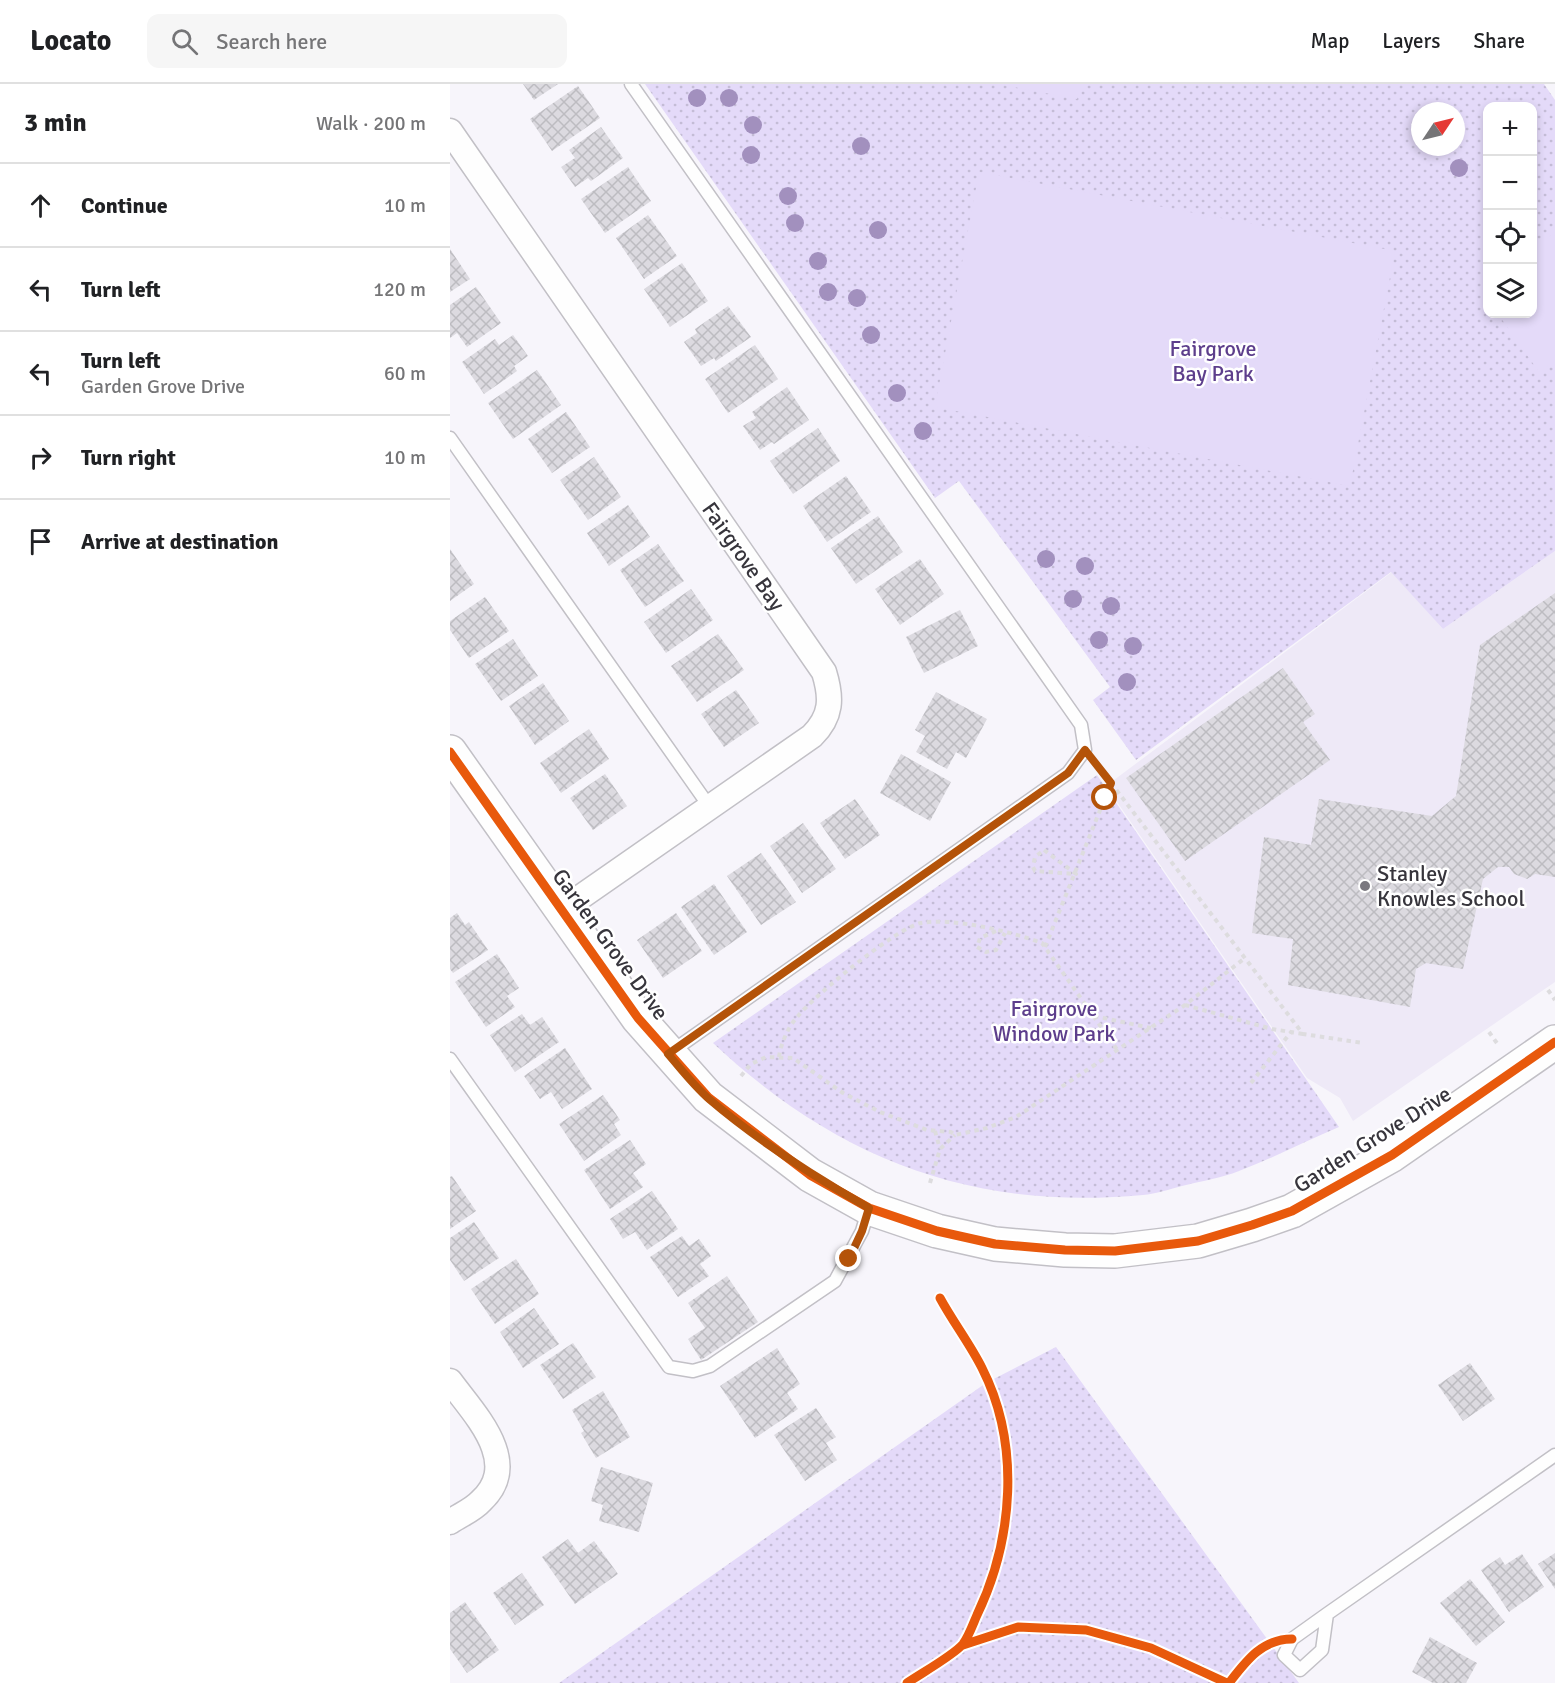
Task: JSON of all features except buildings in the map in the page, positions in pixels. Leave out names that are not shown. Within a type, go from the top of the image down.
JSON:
[{"type":"street","name":"Fairgrove Bay","points":[[450,132],[825,672],[831,693],[830,709],[824,725],[812,736],[561,910]]},
{"type":"street","name":"Garden Grove Drive","points":[[450,752],[638,1018],[708,1097],[810,1175],[869,1208],[937,1231],[995,1244],[1065,1250],[1115,1251],[1198,1241],[1292,1211],[1392,1155],[1552,1050]]},
{"type":"street","points":[[450,1381],[494,1443],[499,1464],[494,1482],[482,1501],[450,1522]]},
{"type":"lane","points":[[631,84],[1081,725],[1085,750],[1068,773],[668,1054]]},
{"type":"lane","points":[[450,438],[709,806]]},
{"type":"lane","points":[[450,1059],[669,1367],[693,1371],[710,1366],[835,1281],[862,1231],[869,1208]]},
{"type":"lane","points":[[1327,1614],[1555,1455]]},
{"type":"path","points":[[1085,750],[1304,1034]]},
{"type":"path","points":[[1046,947],[1111,783]]},
{"type":"path","points":[[1044,850],[1076,874],[1035,871],[1033,867],[1035,857],[1044,850]]},
{"type":"path","points":[[779,1057],[780,1048],[798,1016],[854,968],[900,933],[927,922],[978,926],[1042,943],[1118,1051]]},
{"type":"path","points":[[996,931],[980,938],[977,947],[986,952],[996,950],[1005,933]]},
{"type":"path","points":[[930,1183],[940,1149],[955,1135],[987,1128],[1016,1117],[1185,1005],[1245,958]]},
{"type":"path","points":[[1548,990],[1555,999]]},
{"type":"path","points":[[1185,1005],[1291,1032],[1363,1042]]},
{"type":"path","points":[[1094,1016],[1151,1028]]},
{"type":"path","points":[[1251,1083],[1291,1032]]},
{"type":"path","points":[[1489,1032],[1503,1053]]},
{"type":"path","points":[[741,1076],[751,1064],[766,1057],[793,1058],[843,1093],[880,1112],[927,1130],[951,1132],[955,1135]]},
{"type":"path","points":[[935,1131],[940,1149]]},
{"type":"shaded area","name":"Stanley Knowles School","points":[[1555,551],[1555,982],[1353,1121],[1340,1098],[1307,1078],[1106,786],[1392,572],[1443,629]]},
{"type":"green space","name":"Fairgrove Bay Park","points":[[645,84],[1544,84],[1555,100],[1555,551],[1443,629],[1391,572],[1136,760],[1093,700],[1110,687],[959,481],[935,498]]},
{"type":"green space","points":[[998,84],[1081,84],[1077,99]]},
{"type":"green space","points":[[979,172],[1395,251],[1350,486],[935,407]]},
{"type":"green space","points":[[1555,232],[1555,361],[1539,372],[1501,318],[1537,318],[1537,245]]},
{"type":"green space","name":"Fairgrove Window Park","points":[[1097,775],[1339,1127],[1264,1161],[1219,1178],[1153,1194],[1081,1198],[1021,1194],[964,1185],[910,1168],[858,1146],[808,1118],[760,1083],[713,1043]]},
{"type":"green space","points":[[1056,1347],[1299,1683],[559,1683],[986,1383]]},
{"type":"cycle path","points":[[450,752],[638,1018],[708,1097],[810,1175],[869,1208],[937,1231],[995,1244],[1065,1250],[1115,1251],[1198,1241],[1252,1225],[1292,1211],[1392,1155],[1555,1042]]},
{"type":"cycle path","points":[[907,1683],[952,1653],[963,1644],[967,1637],[989,1586],[998,1556],[1005,1524],[1008,1492],[1003,1429],[994,1398],[982,1368],[940,1298]]},
{"type":"cycle path","points":[[963,1645],[1018,1627],[1086,1630],[1151,1648],[1227,1683]]},
{"type":"cycle path","points":[[1229,1683],[1248,1659],[1263,1647],[1281,1640],[1292,1639]]},
{"type":"place","name":"Stanley Knowles School","points":[[1365,886]]},
{"type":"route","points":[[849,1259],[862,1231],[869,1208],[810,1175],[748,1129],[708,1097],[668,1054],[699,1035],[1068,773],[1085,750],[1111,783],[1105,798]]}]
